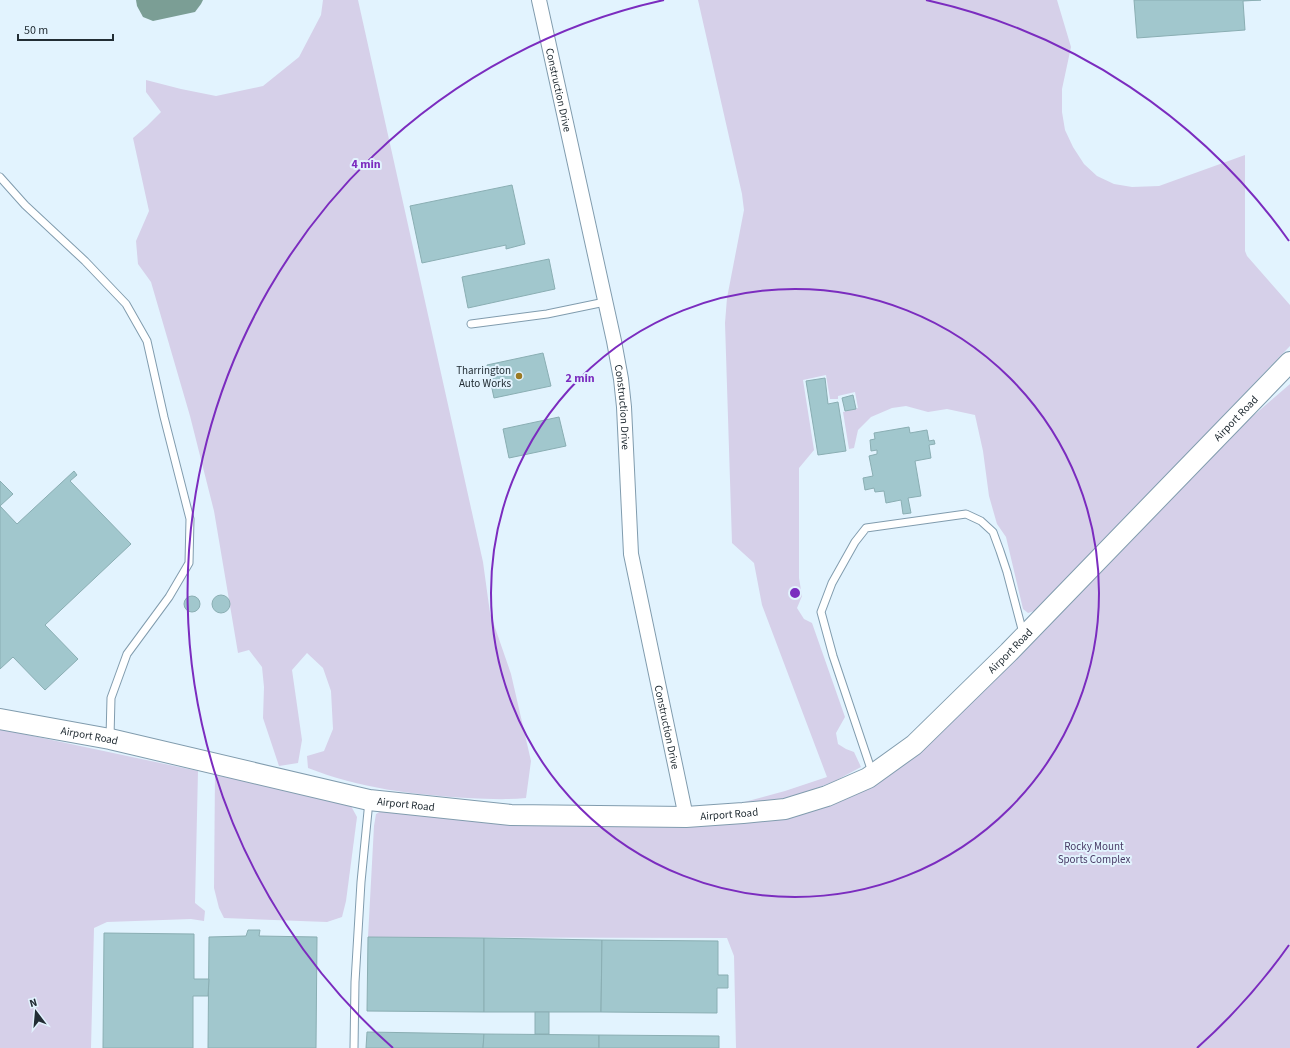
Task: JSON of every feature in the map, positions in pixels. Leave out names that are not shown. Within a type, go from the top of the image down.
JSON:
[{"type":"main road","name":"Airport Road","points":[[0,719],[110,739],[369,800],[511,815],[686,817],[785,809],[827,796],[872,774],[914,745],[1024,636],[1290,362]]},
{"type":"street","name":"Construction Drive","points":[[539,0],[614,341],[624,407],[631,554],[686,817]]},
{"type":"lane","points":[[0,177],[25,205],[85,261],[126,304],[147,341],[164,417],[190,519],[189,563],[169,597],[127,654],[111,698],[110,739]]},
{"type":"lane","points":[[471,324],[547,314],[605,302]]},
{"type":"lane","points":[[872,774],[833,656],[821,612],[832,583],[855,542],[866,528],[966,514],[981,521],[993,532],[1007,572],[1024,636]]},
{"type":"lane","points":[[354,1048],[356,959],[361,882],[369,800]]},
{"type":"green space","points":[[323,0],[358,0],[483,562],[490,613],[511,674],[531,761],[526,798],[505,799],[448,797],[407,792],[347,781],[308,768],[307,756],[324,751],[333,729],[331,691],[323,668],[307,653],[292,670],[302,740],[298,763],[279,766],[263,718],[264,687],[262,667],[249,650],[238,653],[214,511],[190,416],[151,282],[138,264],[136,241],[149,211],[133,138],[161,112],[146,92],[146,80],[216,96],[263,86],[299,57],[321,15]]},
{"type":"green space","points":[[698,0],[1057,0],[1071,47],[1062,89],[1062,112],[1065,130],[1073,147],[1084,164],[1097,176],[1114,184],[1132,187],[1159,186],[1245,155],[1245,251],[1247,256],[1290,305],[1290,346],[1037,610],[1028,613],[1023,609],[1006,537],[997,524],[989,496],[983,451],[975,415],[947,409],[928,412],[906,406],[892,408],[871,417],[858,430],[854,448],[849,449],[843,412],[858,408],[855,392],[838,396],[838,399],[830,399],[826,375],[803,380],[814,450],[799,468],[799,578],[802,596],[797,608],[804,619],[812,623],[845,717],[836,733],[838,744],[854,752],[861,767],[835,781],[802,794],[774,802],[733,805],[785,791],[827,777],[762,605],[754,563],[732,543],[725,323],[727,298],[744,210],[742,194]]},
{"type":"green space","name":"Rocky Mount Sports Complex","points":[[1290,384],[1290,1048],[736,1048],[734,956],[727,938],[368,937],[374,826],[376,814],[383,810],[674,826],[851,793],[1215,449]]},
{"type":"green space","points":[[0,729],[198,771],[195,903],[205,911],[204,921],[191,919],[107,922],[94,928],[91,1048],[0,1048]]},
{"type":"green space","points":[[215,775],[336,800],[351,806],[357,817],[346,901],[342,917],[327,922],[224,918],[219,908],[214,888]]},
{"type":"shaded area","points":[[136,0],[203,0],[195,12],[153,21],[143,17],[137,6]]},
{"type":"building","points":[[1134,0],[1261,0],[1243,1],[1245,30],[1137,38]]},
{"type":"building","points":[[512,185],[525,244],[506,249],[506,245],[422,263],[410,206]]},
{"type":"building","points":[[549,259],[555,289],[468,308],[462,277]]},
{"type":"building","name":"Tharrington Auto Works","points":[[543,353],[551,386],[494,398],[487,365]]},
{"type":"building","points":[[825,378],[828,404],[838,402],[846,451],[818,455],[806,381]]},
{"type":"building","points":[[853,395],[856,409],[845,411],[842,398]]},
{"type":"building","points":[[559,417],[566,446],[509,458],[503,429]]},
{"type":"building","points":[[909,427],[910,433],[927,430],[929,441],[934,440],[935,444],[929,445],[931,458],[915,461],[921,496],[908,498],[911,513],[903,514],[901,500],[886,503],[884,491],[875,492],[874,488],[865,490],[863,478],[873,476],[869,456],[877,454],[877,450],[871,451],[870,440],[875,439],[874,433]]},
{"type":"building","points":[[74,471],[77,475],[70,481],[131,544],[45,625],[78,659],[45,690],[13,657],[0,669],[0,506],[17,524]]},
{"type":"building","points":[[0,481],[13,494],[0,506]]},
{"type":"building","points":[[221,595],[227,598],[230,604],[227,610],[221,613],[215,610],[212,604],[215,598]]},
{"type":"building","points":[[192,596],[198,598],[200,604],[198,610],[192,612],[186,610],[184,604],[186,598]]},
{"type":"building","points":[[248,930],[260,930],[259,936],[317,937],[316,1048],[208,1048],[209,937],[246,936]]},
{"type":"building","points":[[104,933],[194,934],[194,979],[209,979],[208,996],[193,996],[193,1048],[103,1048]]},
{"type":"building","points":[[368,937],[484,938],[484,1012],[367,1011]]},
{"type":"building","points":[[484,938],[602,940],[601,1012],[484,1012]]},
{"type":"building","points":[[602,940],[718,941],[718,975],[728,975],[728,988],[717,988],[717,1013],[601,1012]]},
{"type":"building","points":[[535,1012],[549,1012],[549,1034],[535,1034]]},
{"type":"building","points":[[367,1032],[484,1034],[483,1048],[366,1048]]},
{"type":"building","points":[[484,1034],[599,1035],[599,1048],[483,1048]]},
{"type":"building","points":[[599,1035],[719,1036],[719,1048],[599,1048]]},
{"type":"place","name":"Tharrington Auto Works","points":[[519,376]]}]
